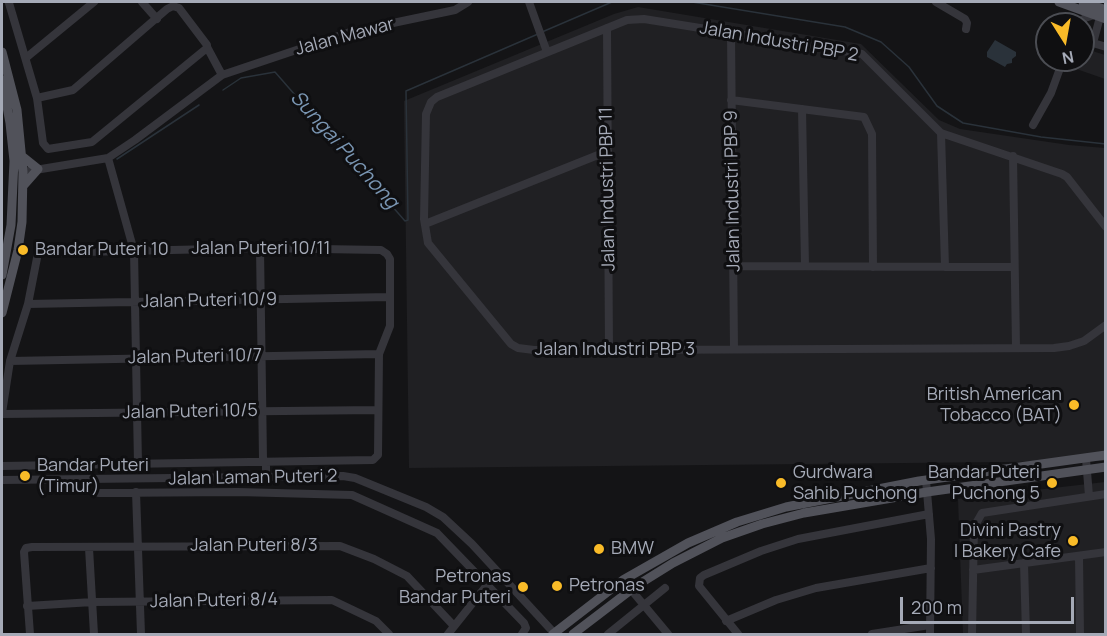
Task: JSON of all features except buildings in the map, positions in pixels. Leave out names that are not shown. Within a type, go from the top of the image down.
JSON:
[{"type":"main road","points":[[1059,2],[1102,13]]},
{"type":"main road","points":[[1083,2],[1102,13]]},
{"type":"main road","points":[[2,52],[17,110],[18,159],[2,275]]},
{"type":"main road","points":[[2,80],[18,159],[23,172],[22,222],[18,249],[2,313]]},
{"type":"main road","points":[[18,159],[38,170],[23,186]]},
{"type":"main road","points":[[13,194],[23,172]]},
{"type":"main road","points":[[554,634],[623,580],[688,543],[737,522],[786,507],[926,480],[1106,455]]},
{"type":"main road","points":[[573,634],[631,589],[688,554],[742,530],[804,513],[928,502],[1106,467]]},
{"type":"street","points":[[27,57],[94,2]]},
{"type":"street","points":[[142,2],[157,19]]},
{"type":"street","name":"Jalan Mawar","points":[[108,158],[222,75],[350,32],[455,10],[468,2]]},
{"type":"street","points":[[529,2],[547,52]]},
{"type":"street","points":[[936,2],[965,19],[966,29]]},
{"type":"street","points":[[7,4],[27,57],[37,98],[43,143],[48,149],[92,142],[206,48]]},
{"type":"street","points":[[37,98],[73,90],[173,6],[179,9],[222,75]]},
{"type":"street","points":[[1072,7],[1075,12]]},
{"type":"street","points":[[1095,36],[1102,13]]},
{"type":"street","name":"Jalan Industri PBP 2","points":[[607,28],[627,20],[644,19],[862,54],[941,133],[1062,174],[1067,177],[1106,227]]},
{"type":"street","name":"Jalan Industri PBP 3","points":[[607,28],[437,97],[431,102],[426,114],[425,224],[428,243],[511,344],[518,348],[534,350],[1016,348],[1069,346],[1084,341],[1106,325]]},
{"type":"street","name":"Jalan Industri PBP 11","points":[[607,28],[609,350]]},
{"type":"street","name":"Jalan Industri PBP 9","points":[[731,34],[735,349]]},
{"type":"street","points":[[1033,125],[1051,93],[1059,72]]},
{"type":"street","points":[[731,100],[864,117],[872,134],[873,267]]},
{"type":"street","points":[[802,109],[805,266]]},
{"type":"street","points":[[941,133],[945,267]]},
{"type":"street","points":[[425,224],[608,151]]},
{"type":"street","points":[[1013,156],[1016,348]]},
{"type":"street","points":[[23,172],[108,158],[134,251],[138,464]]},
{"type":"street","points":[[260,248],[263,477]]},
{"type":"street","name":"Jalan Puteri 10/11","points":[[28,304],[38,253],[260,248],[381,250],[390,259],[389,297]]},
{"type":"street","points":[[734,266],[1014,267]]},
{"type":"street","points":[[2,466],[373,460],[378,455],[379,354],[390,326],[389,297]]},
{"type":"street","name":"Jalan Puteri 10/9","points":[[28,304],[389,297]]},
{"type":"street","points":[[2,414],[10,361],[28,304]]},
{"type":"street","name":"Jalan Puteri 10/7","points":[[10,361],[379,354]]},
{"type":"street","name":"Jalan Puteri 10/5","points":[[2,414],[378,410]]},
{"type":"street","points":[[1086,459],[1089,496]]},
{"type":"street","name":"Jalan Laman Puteri 2","points":[[2,480],[343,476],[355,478],[426,507],[443,517],[472,544],[554,634]]},
{"type":"street","points":[[926,480],[931,568],[930,634]]},
{"type":"street","points":[[136,492],[141,634]]},
{"type":"street","points":[[99,493],[346,493],[437,533],[524,623],[526,628],[522,634]]},
{"type":"street","points":[[972,634],[974,527],[982,513],[1106,494]]},
{"type":"street","points":[[738,634],[699,586],[700,578],[761,551],[928,502]]},
{"type":"street","name":"Jalan Puteri 8/3","points":[[27,606],[24,552],[26,548],[340,546],[374,559],[407,576],[454,626]]},
{"type":"street","points":[[89,548],[93,634]]},
{"type":"street","points":[[973,570],[1106,552]]},
{"type":"street","points":[[1079,556],[1080,634]]},
{"type":"street","points":[[1024,563],[1026,634]]},
{"type":"street","points":[[726,621],[776,600],[816,588],[931,568]]},
{"type":"street","points":[[623,580],[668,634]]},
{"type":"street","points":[[448,634],[487,585]]},
{"type":"street","points":[[608,634],[665,588]]},
{"type":"street","name":"Jalan Puteri 8/4","points":[[27,606],[93,602],[332,600],[376,621],[390,634]]},
{"type":"street","points":[[27,606],[30,634]]},
{"type":"street","points":[[872,634],[930,625]]},
{"type":"shaded area","points":[[638,7],[861,44],[939,120],[960,129],[1105,148],[1105,461],[409,468],[404,101],[614,14]]},
{"type":"shaded area","points":[[995,40],[1016,52],[1012,63],[1005,67],[987,57],[987,52]]},
{"type":"shaded area","points":[[1095,52],[1105,55],[1105,79],[1085,72],[1095,72]]},
{"type":"shaded area","points":[[1105,482],[1105,634],[963,634],[958,499]]},
{"type":"waterway","name":"Sungai Puchong","points":[[542,32],[612,2]]},
{"type":"waterway","name":"Sungai Puchong","points":[[692,2],[845,27],[881,42],[909,67],[937,106],[963,123],[1041,137],[1106,144]]},
{"type":"waterway","name":"Sungai Puchong","points":[[223,90],[241,78],[275,72],[405,221],[408,220],[406,91],[538,34]]},
{"type":"waterway","name":"Sungai Puchong","points":[[117,159],[199,105]]},
{"type":"place","name":"Bandar Puteri 10","points":[[23,250]]},
{"type":"place","name":"British American Tobacco (BAT)","points":[[1074,405]]},
{"type":"place","name":"Bandar Puteri (Timur)","points":[[25,476]]},
{"type":"place","name":"Gurdwara Sahib Puchong","points":[[781,483]]},
{"type":"place","name":"Bandar Puteri Puchong 5","points":[[1052,483]]},
{"type":"place","name":"Divini Pastry | Bakery Cafe","points":[[1073,541]]},
{"type":"place","name":"BMW","points":[[599,549]]},
{"type":"place","name":"Petronas","points":[[557,586]]},
{"type":"place","name":"Petronas Bandar Puteri","points":[[523,587]]}]
